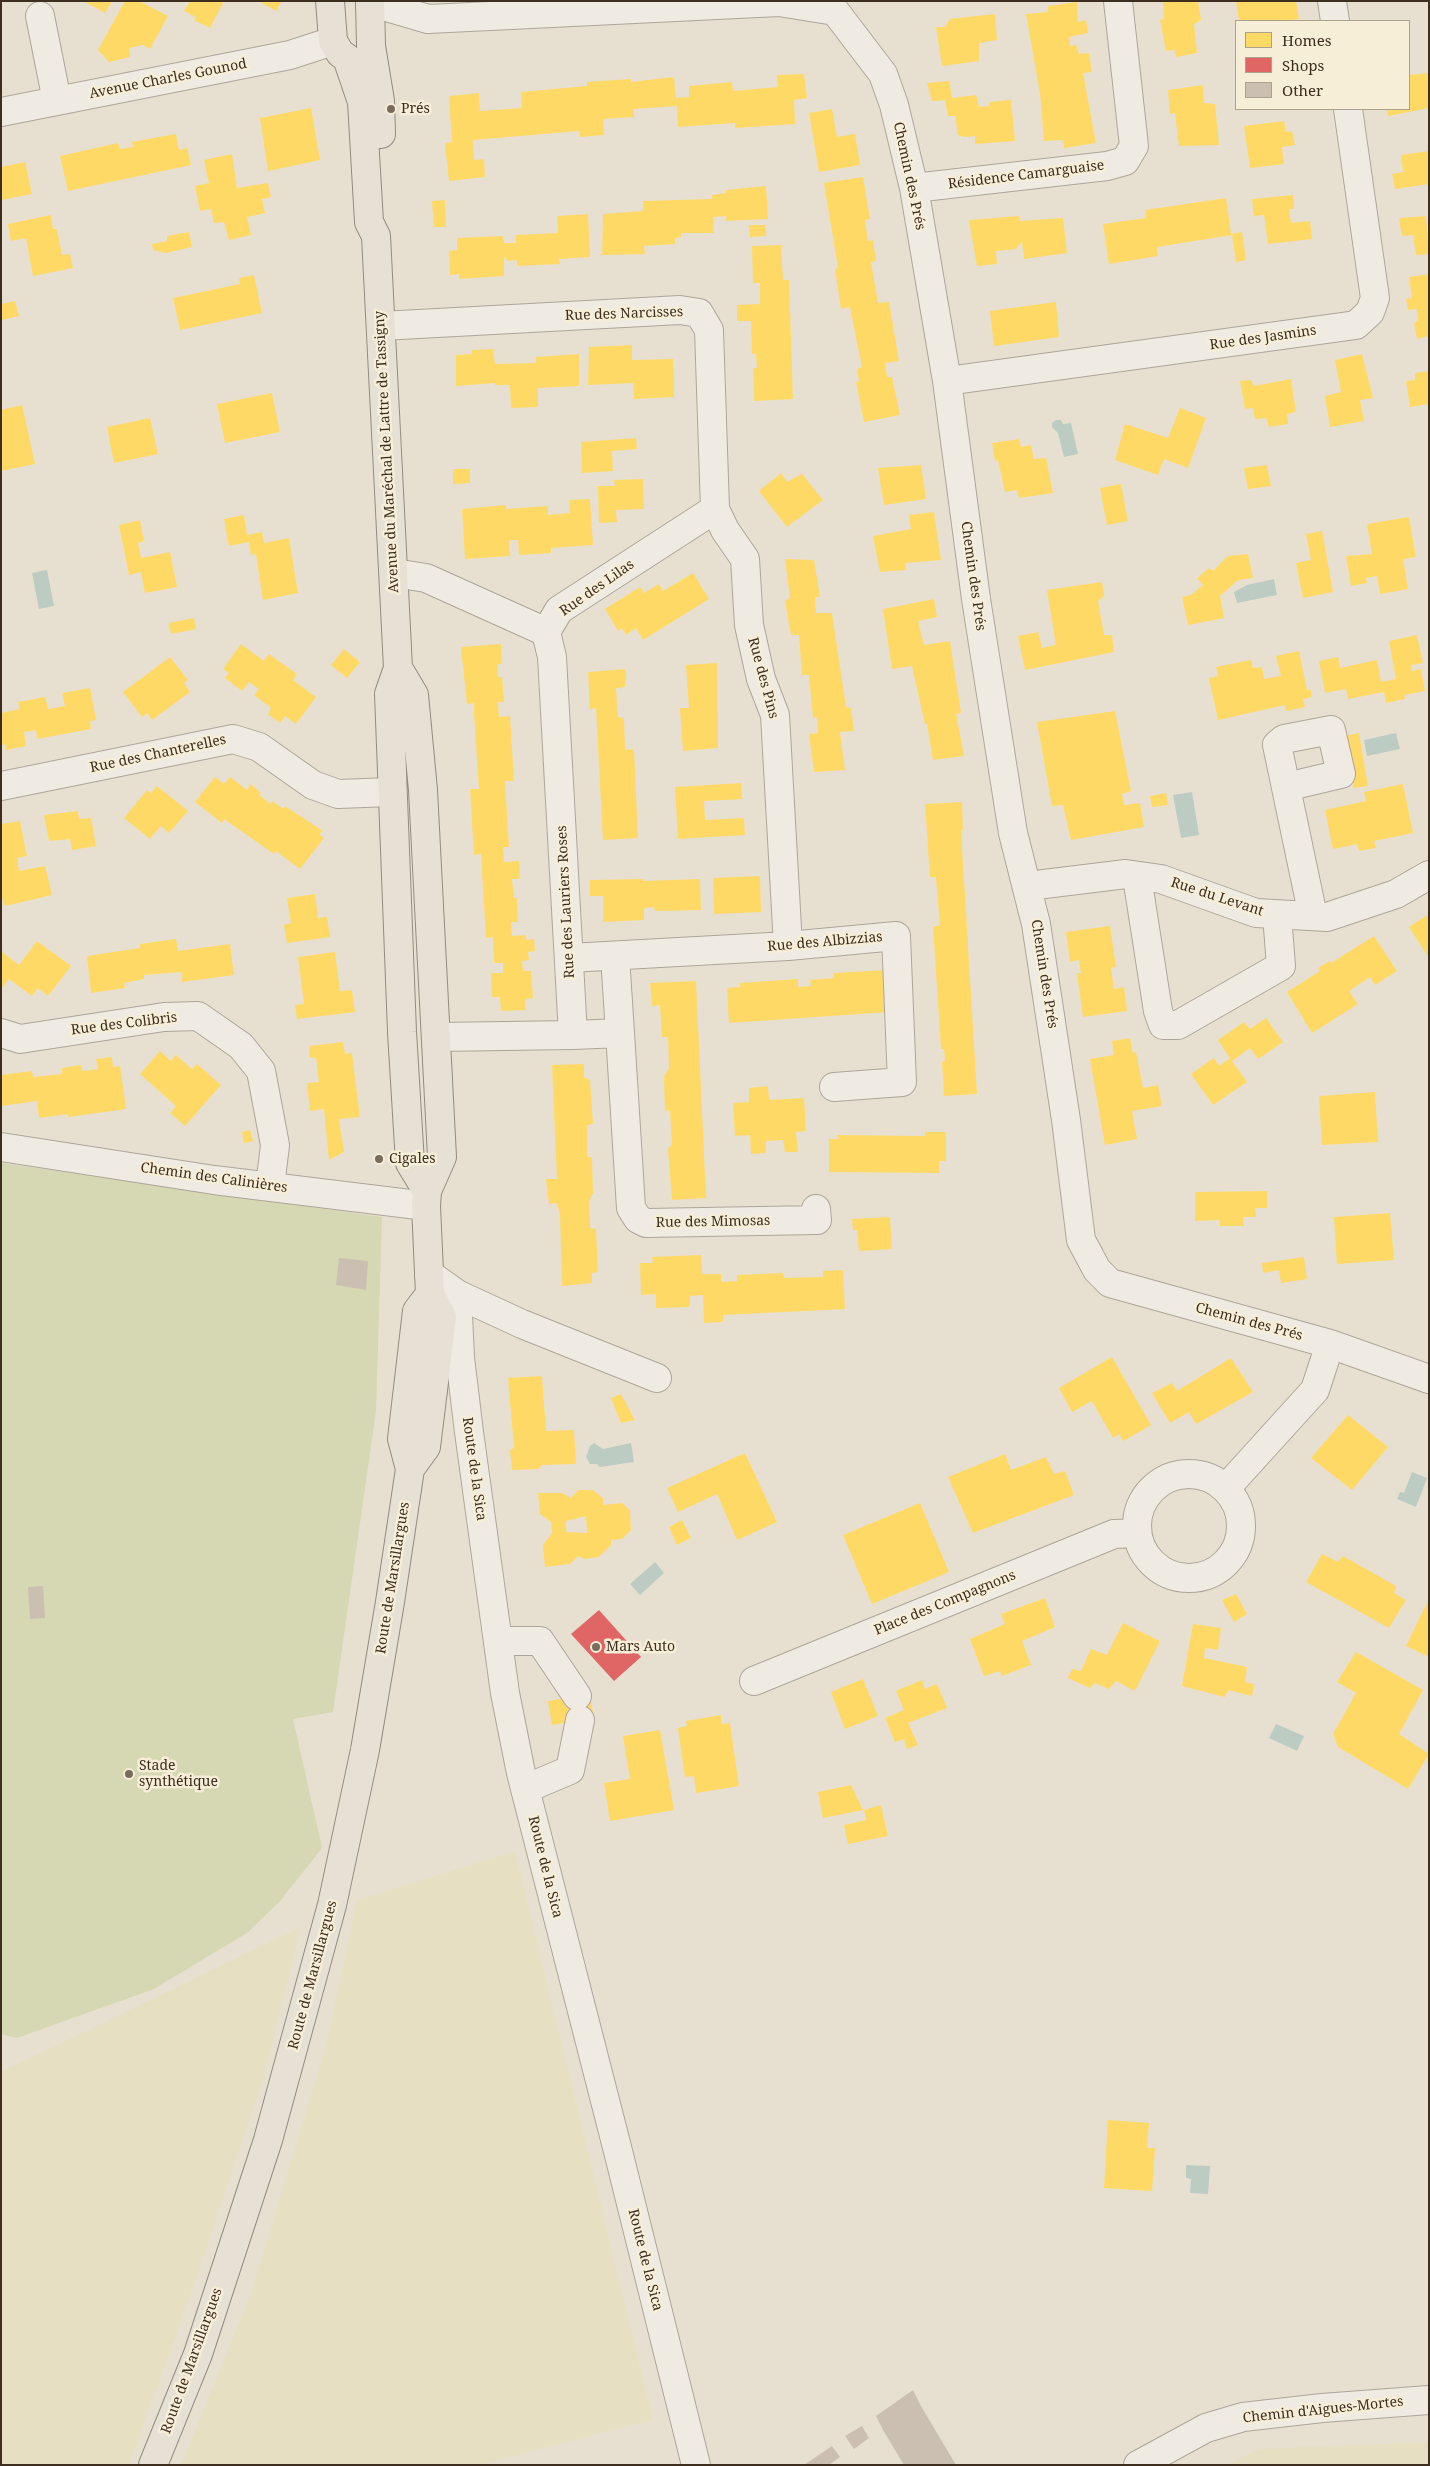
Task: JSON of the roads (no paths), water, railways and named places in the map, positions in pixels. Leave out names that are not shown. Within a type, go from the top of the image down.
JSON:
[{"type":"main road","name":"Avenue du Maréchal de Lattre de Tassigny","points":[[330,1],[350,49],[380,101],[383,222],[376,236],[398,668],[388,694],[391,792],[410,1163],[427,1199]]},
{"type":"main road","name":"Avenue du Maréchal de Lattre de Tassigny","points":[[350,49],[370,2]]},
{"type":"main road","name":"Avenue du Maréchal de Lattre de Tassigny","points":[[398,668],[414,695],[423,790],[442,1157],[427,1199]]},
{"type":"main road","points":[[391,792],[423,790]]},
{"type":"main road","points":[[402,1032],[436,1037]]},
{"type":"main road","name":"Route de Marsillargues","points":[[153,2465],[198,2354],[268,2140],[332,1905],[365,1750],[410,1469],[426,1447],[442,1317],[429,1284],[427,1199]]},
{"type":"street","name":"Résidence Camarguaise","points":[[914,188],[1108,166],[1125,161],[1134,146],[1118,1]]},
{"type":"street","points":[[1332,1],[1335,20]]},
{"type":"street","name":"Chemin des Prés","points":[[370,2],[428,19],[779,2],[841,6],[883,74],[894,105],[914,188],[948,382],[976,599],[1013,832],[1036,924],[1063,1102],[1081,1240],[1097,1270],[1110,1284],[1330,1344],[1429,1379]]},
{"type":"street","points":[[40,16],[57,101]]},
{"type":"street","name":"Avenue Charles Gounod","points":[[1,112],[290,56],[350,49]]},
{"type":"street","name":"Rue des Jasmins","points":[[948,382],[1356,325],[1370,312],[1375,298],[1348,110]]},
{"type":"street","name":"Rue des Narcisses","points":[[380,326],[680,310],[699,313],[709,330],[715,509]]},
{"type":"street","name":"Rue des Lilas","points":[[546,632],[559,610],[715,509]]},
{"type":"street","name":"Rue des Pins","points":[[715,509],[745,559],[749,625],[761,679],[776,715],[788,946]]},
{"type":"street","points":[[394,573],[426,578],[546,632]]},
{"type":"street","name":"Rue des Lauriers Roses","points":[[546,632],[552,658],[573,1035]]},
{"type":"street","name":"Rue des Chanterelles","points":[[1,786],[233,738],[259,747],[313,785],[338,794],[391,792]]},
{"type":"street","points":[[1286,787],[1313,916]]},
{"type":"street","name":"Rue du Levant","points":[[1028,886],[1126,874],[1162,879],[1256,913],[1327,917],[1396,894],[1429,875]]},
{"type":"street","points":[[1137,877],[1158,1011],[1163,1025],[1178,1025],[1282,966],[1277,915]]},
{"type":"street","name":"Rue des Albizzias","points":[[569,958],[788,946],[896,936],[902,1082],[834,1087]]},
{"type":"street","name":"Rue des Mimosas","points":[[615,956],[631,1208],[638,1218],[646,1223],[817,1220],[816,1209]]},
{"type":"street","name":"Rue des Colibris","points":[[1,1033],[20,1039],[164,1017],[198,1016],[241,1046],[261,1071],[275,1145],[270,1186]]},
{"type":"street","points":[[436,1037],[620,1033]]},
{"type":"street","name":"Chemin des Calinières","points":[[1,1147],[270,1186],[427,1199]]},
{"type":"street","points":[[429,1284],[458,1294],[522,1324],[657,1378]]},
{"type":"street","name":"Route de la Sica","points":[[458,1294],[460,1358],[505,1693],[525,1789],[696,2465]]},
{"type":"street","points":[[1226,1488],[1315,1390],[1330,1344]]},
{"type":"street","points":[[1193,1474],[1211,1478],[1226,1488],[1236,1501],[1241,1516],[1242,1534],[1236,1552],[1224,1567],[1207,1576],[1188,1579],[1170,1576],[1154,1566],[1143,1551],[1137,1533],[1138,1514],[1145,1497],[1158,1484],[1175,1476],[1193,1474]]},
{"type":"street","name":"Place des Compagnons","points":[[754,1681],[1114,1534],[1137,1533]]},
{"type":"street","points":[[498,1641],[540,1641],[579,1708],[570,1770],[525,1789]]},
{"type":"street","name":"Chemin d'Aigues-Mortes","points":[[1138,2465],[1206,2428],[1243,2417],[1322,2408],[1429,2400]]},
{"type":"place","name":"Prés","points":[[391,109]]},
{"type":"place","name":"Cigales","points":[[379,1159]]},
{"type":"place","name":"Mars Auto","points":[[596,1647]]},
{"type":"place","name":"Stade synthétique","points":[[129,1774]]}]
